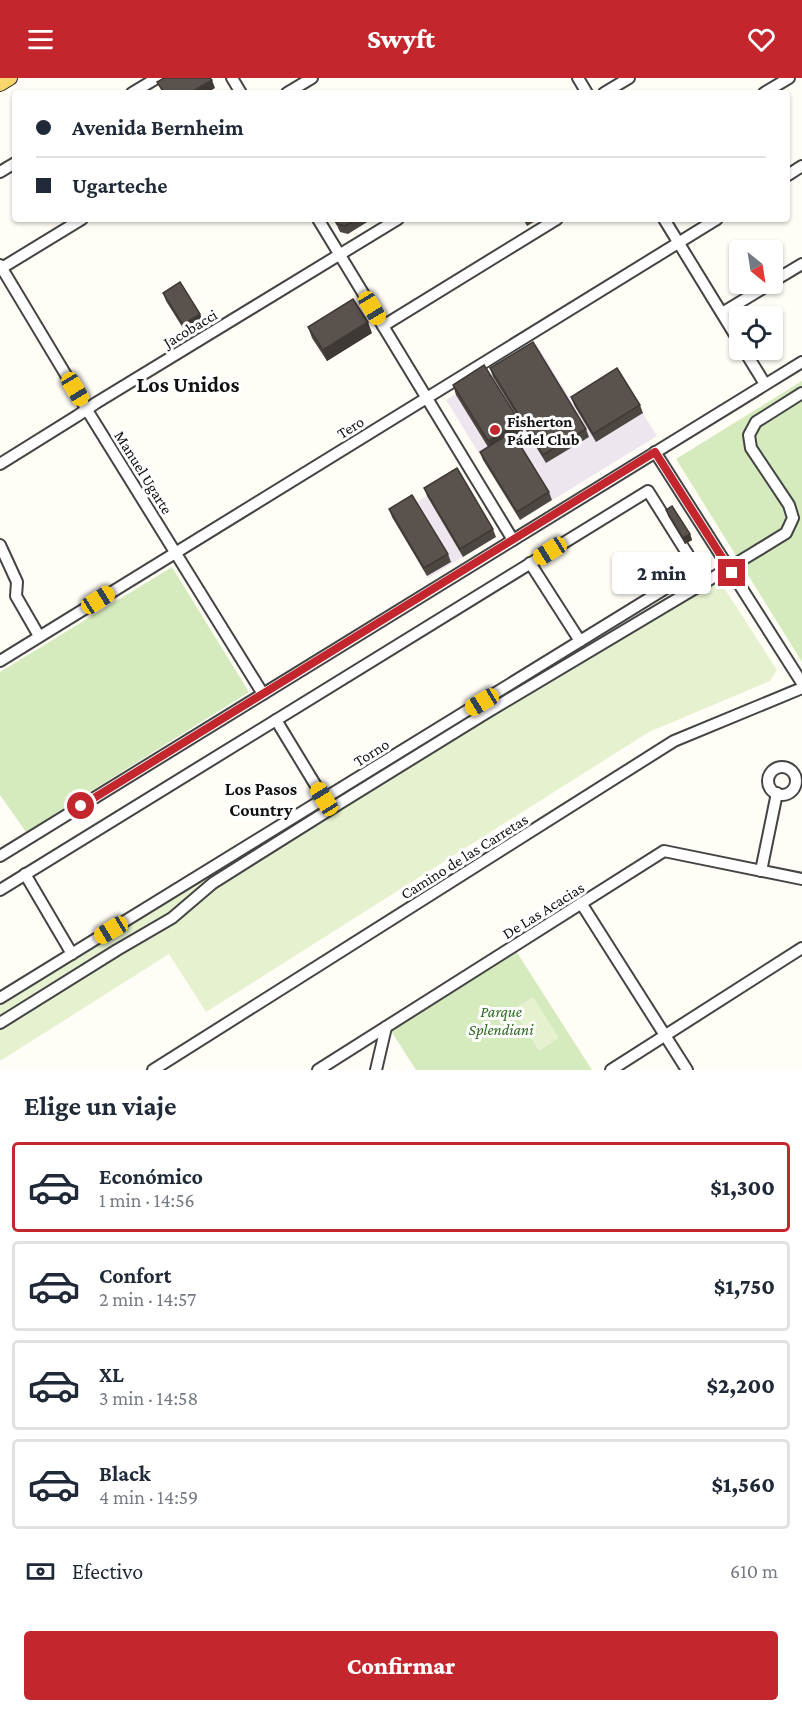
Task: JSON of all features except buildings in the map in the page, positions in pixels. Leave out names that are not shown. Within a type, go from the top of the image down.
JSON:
[{"type":"main road","points":[[0,84],[10,78]]},
{"type":"street","points":[[137,90],[157,78]]},
{"type":"street","points":[[292,90],[312,78]]},
{"type":"street","points":[[609,90],[629,78]]},
{"type":"street","points":[[769,90],[789,78]]},
{"type":"street","points":[[1,268],[77,222]]},
{"type":"street","points":[[320,222],[513,540]]},
{"type":"street","name":"Jacobacci","points":[[0,464],[393,222]]},
{"type":"street","points":[[383,326],[551,222]]},
{"type":"street","points":[[666,222],[729,325]]},
{"type":"street","name":"Tero","points":[[0,660],[712,222]]},
{"type":"street","points":[[783,276],[802,264]]},
{"type":"street","name":"Manuel Ugarte","points":[[1,268],[263,694]]},
{"type":"street","points":[[722,313],[753,294]]},
{"type":"street","points":[[750,360],[765,384]]},
{"type":"street","points":[[0,856],[802,362]]},
{"type":"street","points":[[0,1023],[172,918],[213,883],[327,811],[495,707],[786,533],[792,518],[789,505],[751,447],[748,435],[756,422],[802,393]]},
{"type":"street","points":[[655,452],[691,522],[802,683]]},
{"type":"street","points":[[0,890],[648,491],[674,532],[691,522]]},
{"type":"street","name":"Torno","points":[[0,998],[697,569],[674,532]]},
{"type":"street","points":[[0,545],[17,582],[16,596],[39,636]]},
{"type":"street","points":[[530,563],[580,641]]},
{"type":"street","name":"Camino de las Carretas","points":[[153,1070],[674,741],[802,688]]},
{"type":"street","points":[[276,720],[324,799]]},
{"type":"street","points":[[761,871],[777,794]]},
{"type":"street","name":"De Las Acacias","points":[[318,1070],[664,851],[802,879]]},
{"type":"street","points":[[25,874],[72,954]]},
{"type":"street","points":[[581,903],[687,1070]]},
{"type":"street","points":[[610,1070],[802,948]]},
{"type":"street","points":[[376,1070],[386,1027]]},
{"type":"shaded area","points":[[537,345],[574,405],[620,377],[657,436],[520,520],[446,400]]},
{"type":"shaded area","points":[[460,476],[496,537],[428,578],[392,517]]},
{"type":"green space","points":[[802,381],[802,662],[676,459]]},
{"type":"green space","points":[[172,567],[249,692],[26,832],[0,795],[0,672]]},
{"type":"green space","points":[[712,569],[777,670],[770,681],[649,732],[206,1012],[169,954],[0,1061],[0,1005]]},
{"type":"green space","name":"Parque Splendiani","points":[[516,951],[592,1070],[416,1070],[391,1031]]},
{"type":"green space","points":[[533,997],[559,1038],[539,1051],[513,1009]]},
{"type":"place","name":"Fisherton Pádel Club","points":[[495,430]]},
{"type":"district","name":"Los Unidos","points":[[188,384]]},
{"type":"district","name":"Los Pasos Country","points":[[261,799]]},
{"type":"route","points":[[81,806],[655,452],[732,573]]}]
